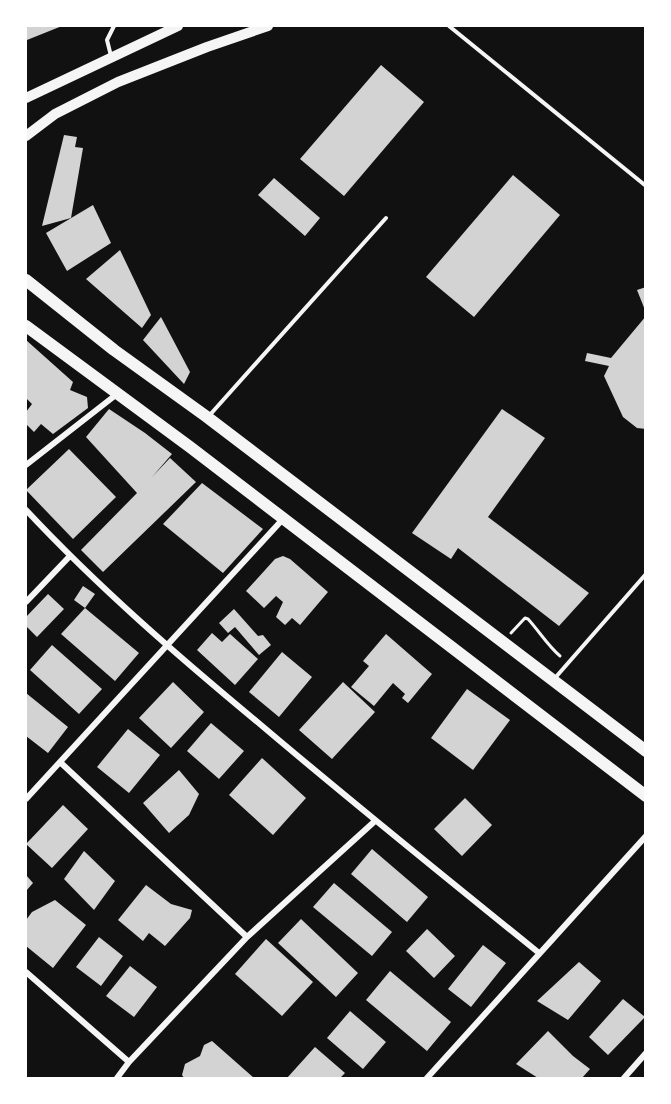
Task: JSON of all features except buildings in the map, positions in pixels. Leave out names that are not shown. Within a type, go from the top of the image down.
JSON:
[{"type":"main road","points":[[26,98],[176,26]]},
{"type":"main road","points":[[26,136],[55,114],[118,82],[268,26]]},
{"type":"main road","points":[[26,280],[114,350],[207,417],[645,752]]},
{"type":"main road","points":[[26,326],[645,796]]},
{"type":"street","points":[[26,465],[117,393]]},
{"type":"street","points":[[26,510],[69,557],[167,646],[375,821],[540,953]]},
{"type":"street","points":[[26,799],[283,519]]},
{"type":"street","points":[[26,602],[69,557]]},
{"type":"street","points":[[60,762],[247,937]]},
{"type":"street","points":[[117,1078],[129,1062],[247,937],[375,821]]},
{"type":"street","points":[[427,1078],[645,836]]},
{"type":"street","points":[[26,972],[129,1062]]},
{"type":"street","points":[[624,1078],[645,1053]]},
{"type":"lane","points":[[111,56],[107,40],[114,26]]},
{"type":"lane","points":[[449,26],[645,186]]},
{"type":"lane","points":[[207,417],[386,218]]},
{"type":"lane","points":[[553,681],[645,574]]},
{"type":"path","points":[[522,619],[528,619],[548,640],[553,649],[569,663]]}]
